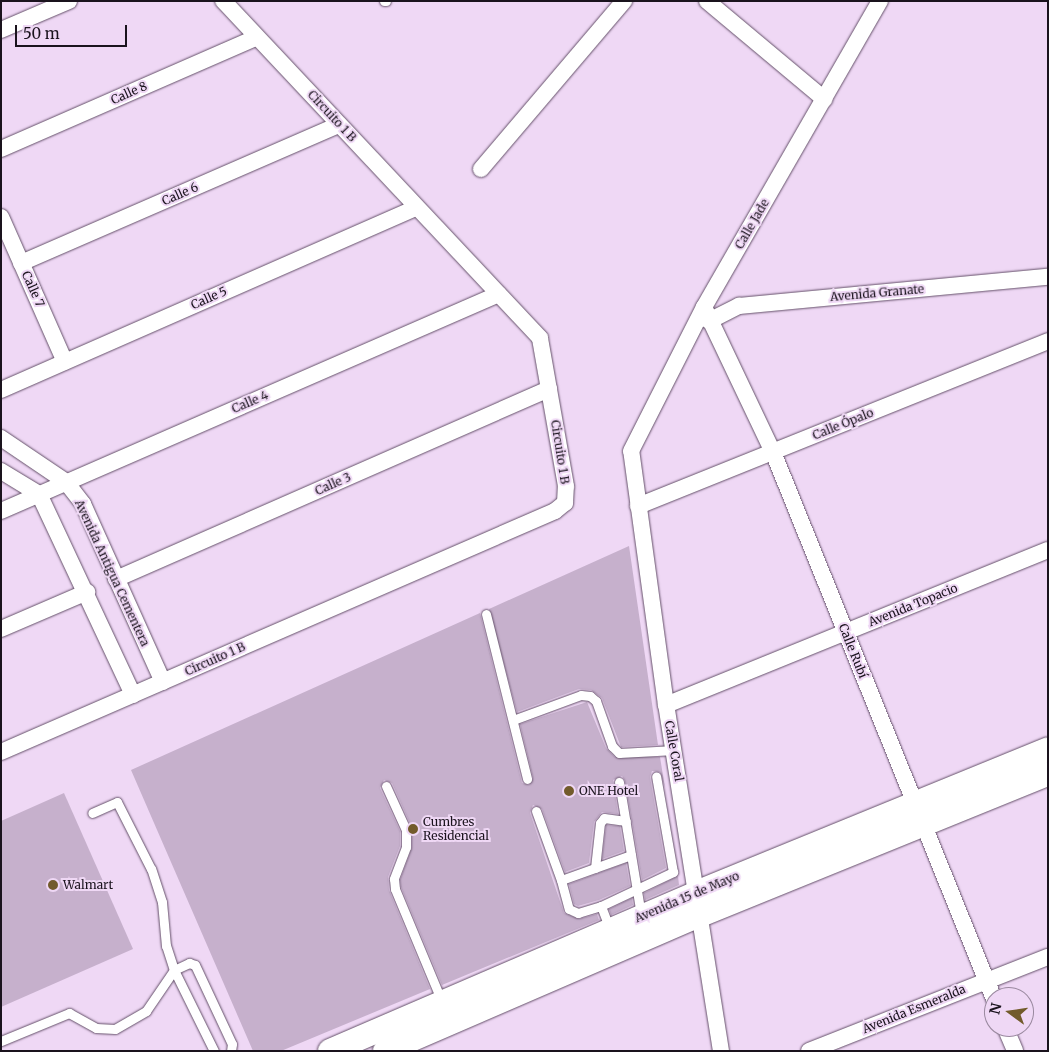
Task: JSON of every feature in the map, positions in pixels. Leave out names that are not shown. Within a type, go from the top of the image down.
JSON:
[{"type":"main road","name":"Avenida 15 de Mayo","points":[[385,1051],[698,904],[919,814],[1048,749]]},
{"type":"main road","name":"Avenida 15 de Mayo","points":[[919,814],[1048,774]]},
{"type":"main road","name":"Avenida 15 de Mayo","points":[[330,1051],[641,916],[698,904]]},
{"type":"street","points":[[1,30],[69,1]]},
{"type":"street","name":"Circuito 1 B","points":[[1,752],[555,511],[565,503],[566,486],[540,338],[223,1]]},
{"type":"street","points":[[481,169],[624,1]]},
{"type":"street","points":[[707,1],[824,99]]},
{"type":"street","name":"Calle Jade","points":[[631,451],[824,99],[880,1]]},
{"type":"street","name":"Calle 8","points":[[1,149],[257,37]]},
{"type":"street","name":"Calle 6","points":[[21,263],[340,124]]},
{"type":"street","name":"Calle 5","points":[[1,390],[417,207]]},
{"type":"street","name":"Calle 7","points":[[1,217],[65,362]]},
{"type":"street","name":"Avenida Granate","points":[[706,314],[739,306],[1048,276]]},
{"type":"street","name":"Calle 4","points":[[1,511],[499,294]]},
{"type":"street","name":"Calle Rubí","points":[[706,314],[773,452],[989,987]]},
{"type":"street","name":"Calle Ópalo","points":[[638,506],[1048,341]]},
{"type":"street","name":"Calle 3","points":[[116,579],[549,389]]},
{"type":"street","name":"Avenida Antigua Cementera","points":[[1,438],[66,482],[82,504],[163,682]]},
{"type":"street","name":"Calle Coral","points":[[631,451],[666,705],[675,750],[721,1051]]},
{"type":"street","points":[[1,470],[39,494],[87,592],[133,695]]},
{"type":"street","name":"Avenida Topacio","points":[[666,705],[1048,550]]},
{"type":"street","points":[[1,629],[87,592]]},
{"type":"street","name":"Avenida Esmeralda","points":[[809,1051],[1048,957]]},
{"type":"street","points":[[1009,1037],[1015,1051]]},
{"type":"lane","points":[[486,614],[527,779]]},
{"type":"lane","points":[[513,720],[581,695],[590,696],[596,701],[612,746],[619,753],[675,750]]},
{"type":"lane","points":[[536,811],[572,912],[601,906],[638,886],[673,872],[656,776]]},
{"type":"lane","points":[[619,782],[638,886],[641,916]]},
{"type":"lane","points":[[386,786],[406,830],[406,847],[394,879],[395,889],[442,1002]]},
{"type":"lane","points":[[92,813],[117,802],[151,869],[162,902],[166,946],[174,970],[214,1051]]},
{"type":"lane","points":[[595,868],[600,823],[604,818],[626,821]]},
{"type":"lane","points":[[560,880],[631,855]]},
{"type":"lane","points":[[601,906],[610,930]]},
{"type":"lane","points":[[1,1041],[69,1013],[96,1028],[115,1029],[146,1011],[174,970],[189,963],[195,965],[232,1044],[231,1051]]},
{"type":"building","points":[[629,546],[658,745],[621,747],[602,698],[591,690],[579,689],[517,712],[489,609]]},
{"type":"building","name":"Cumbres Residencial","points":[[480,613],[522,783],[529,785],[533,778],[520,724],[587,702],[606,748],[615,757],[660,757],[665,788],[660,772],[652,771],[650,777],[666,868],[642,880],[625,781],[622,776],[613,780],[618,814],[602,812],[594,822],[589,863],[565,872],[542,809],[533,805],[530,813],[564,913],[579,919],[597,914],[599,920],[442,985],[401,887],[400,880],[412,847],[412,828],[392,783],[384,780],[380,788],[400,831],[400,846],[388,877],[389,890],[430,989],[281,1051],[253,1051],[131,770]]},
{"type":"building","name":"Walmart","points":[[64,793],[133,949],[1,1007],[1,821]]},
{"type":"building","points":[[606,825],[620,826],[624,851],[602,859]]},
{"type":"building","points":[[626,863],[630,886],[599,900],[578,906],[574,904],[569,884]]},
{"type":"building","points":[[678,876],[679,885],[645,900],[644,893]]},
{"type":"building","points":[[632,898],[633,905],[611,915],[609,909]]},
{"type":"place","name":"ONE Hotel","points":[[569,791]]},
{"type":"place","name":"Cumbres Residencial","points":[[413,829]]},
{"type":"place","name":"Walmart","points":[[53,885]]}]
